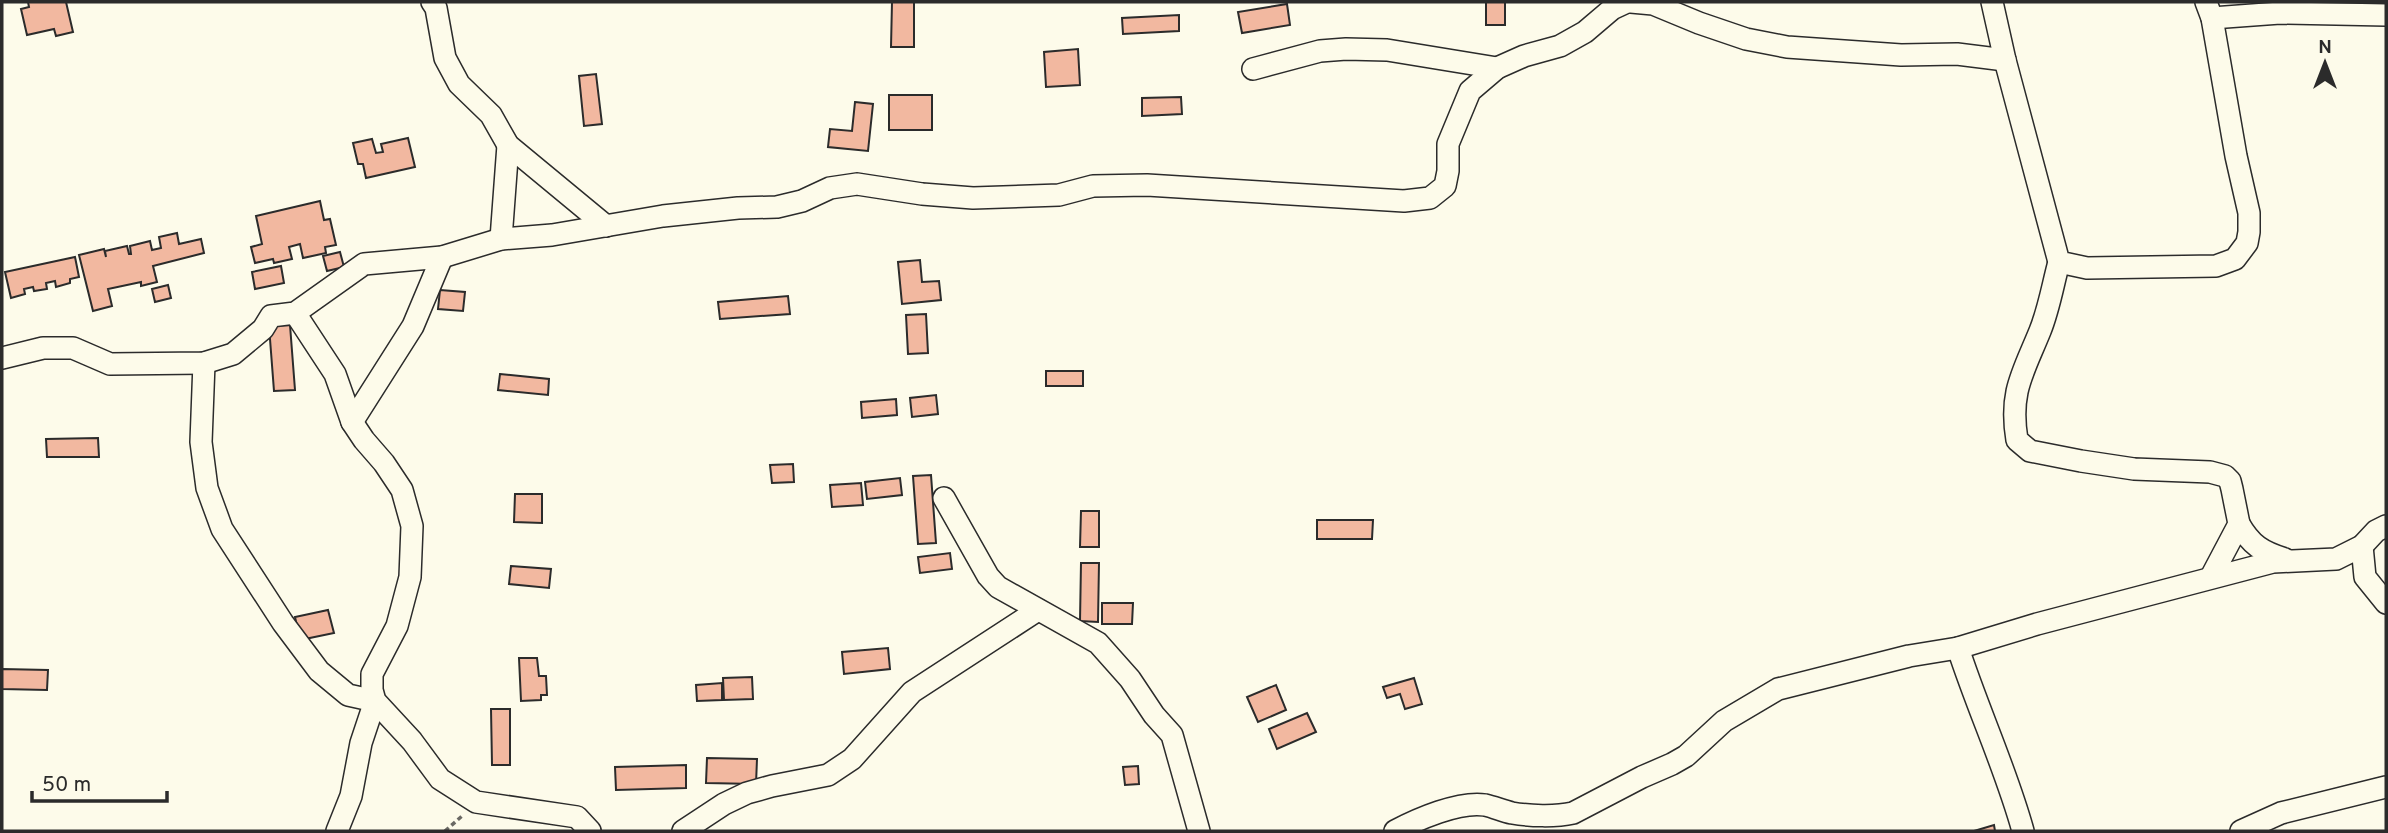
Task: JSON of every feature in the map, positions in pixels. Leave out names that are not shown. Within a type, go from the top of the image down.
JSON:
[{"type":"street","points":[[432,2],[436,8],[445,58],[459,83],[491,115],[508,145],[606,226]]},
{"type":"street","points":[[2,358],[43,348],[73,348],[110,364],[204,363],[233,354],[263,329],[271,316],[295,313],[364,264],[442,257],[501,239],[552,235],[663,216],[777,207],[802,201],[830,188],[857,184],[922,194],[973,198],[1059,195],[1093,186],[1147,185],[1404,201],[1430,198],[1445,186],[1448,144],[1470,91],[1497,68],[1524,56],[1560,46],[1585,32],[1612,9],[1629,2],[1653,4],[1746,39],[1787,47],[1901,55],[1957,54],[2005,60]]},
{"type":"street","points":[[1992,2],[2059,262],[2041,329],[2016,389],[2013,416],[2017,440],[2030,451],[2081,461],[2134,469],[2210,472],[2225,476],[2230,481],[2239,524],[2246,535],[2264,553],[2291,561]]},
{"type":"street","points":[[2059,262],[2087,268],[2217,266],[2235,259],[2247,243],[2249,212],[2209,10],[2386,15]]},
{"type":"street","points":[[1252,69],[1320,51],[1346,49],[1387,50],[1497,68]]},
{"type":"street","points":[[501,239],[508,145]]},
{"type":"street","points":[[352,422],[413,326],[442,257]]},
{"type":"street","points":[[295,313],[335,374],[352,422],[402,490],[412,526],[411,577],[397,626],[372,674],[375,701],[412,741],[440,779],[476,802],[577,817],[590,831]]},
{"type":"street","points":[[204,363],[201,442],[207,488],[222,529],[283,623],[319,671],[348,695],[375,701]]},
{"type":"street","points":[[944,498],[988,576],[998,587],[1098,643],[1130,679],[1154,715],[1168,729],[1199,831]]},
{"type":"street","points":[[2211,577],[2239,524]]},
{"type":"street","points":[[1395,831],[1419,819],[1482,805],[1513,813],[1573,813],[1686,756],[1724,721],[1777,689],[1909,656],[1958,648],[2037,624],[2273,562],[2336,559],[2362,545],[2376,531],[2386,526]]},
{"type":"street","points":[[2362,545],[2365,577],[2386,603]]},
{"type":"street","points":[[687,831],[724,804],[747,793],[828,775],[852,759],[912,692],[1038,610]]},
{"type":"street","points":[[1958,648],[2023,831]]},
{"type":"street","points":[[337,831],[351,796],[361,743],[375,701]]},
{"type":"street","points":[[2241,831],[2281,813],[2386,787]]},
{"type":"building","points":[[28,2],[66,2],[73,32],[56,36],[54,29],[27,35],[21,9],[29,7]]},
{"type":"building","points":[[892,2],[914,2],[914,47],[891,47]]},
{"type":"building","points":[[1486,2],[1505,2],[1505,25],[1486,25]]},
{"type":"building","points":[[1287,4],[1290,25],[1242,33],[1238,12]]},
{"type":"building","points":[[1179,15],[1179,31],[1123,34],[1122,18]]},
{"type":"building","points":[[1078,49],[1080,85],[1046,87],[1044,52]]},
{"type":"building","points":[[596,74],[602,124],[584,126],[579,76]]},
{"type":"building","points":[[889,95],[932,95],[932,130],[889,130]]},
{"type":"building","points":[[1181,97],[1182,114],[1142,116],[1142,98]]},
{"type":"building","points":[[855,102],[873,104],[868,151],[828,147],[830,129],[852,131]]},
{"type":"building","points":[[408,138],[415,167],[366,178],[363,164],[358,164],[353,143],[372,139],[376,153],[383,152],[381,144]]},
{"type":"building","points":[[320,201],[324,220],[330,219],[336,245],[325,247],[326,253],[303,258],[300,244],[289,247],[292,259],[255,263],[251,247],[262,244],[256,216]]},
{"type":"building","points":[[177,233],[179,244],[201,239],[204,253],[153,266],[157,282],[141,286],[141,282],[108,289],[112,306],[93,311],[79,255],[104,249],[106,257],[105,251],[127,246],[131,254],[130,246],[150,241],[152,250],[161,248],[159,237]]},
{"type":"building","points":[[340,252],[344,267],[327,271],[323,256]]},
{"type":"building","points":[[75,257],[79,277],[70,279],[70,283],[56,287],[55,281],[46,283],[47,289],[24,289],[25,294],[11,298],[5,272]]},
{"type":"building","points":[[920,260],[922,282],[939,281],[941,300],[902,304],[898,262]]},
{"type":"building","points":[[281,266],[284,283],[255,289],[252,272]]},
{"type":"building","points":[[168,285],[171,298],[155,302],[152,289]]},
{"type":"building","points":[[440,290],[465,292],[463,311],[438,309]]},
{"type":"building","points":[[788,296],[790,314],[720,319],[718,302]]},
{"type":"building","points":[[926,314],[928,353],[908,354],[906,315]]},
{"type":"building","points":[[290,325],[295,390],[274,391],[269,326]]},
{"type":"building","points":[[1046,371],[1083,371],[1083,386],[1046,386]]},
{"type":"building","points":[[500,374],[549,379],[548,395],[498,390]]},
{"type":"building","points":[[936,395],[938,414],[912,417],[910,398]]},
{"type":"building","points":[[896,399],[897,415],[862,418],[861,402]]},
{"type":"building","points":[[98,438],[99,457],[47,457],[46,439]]},
{"type":"building","points":[[793,464],[794,482],[772,483],[770,465]]},
{"type":"building","points":[[931,475],[936,543],[918,544],[913,476]]},
{"type":"building","points":[[900,478],[902,495],[867,499],[865,482]]},
{"type":"building","points":[[861,483],[863,505],[832,507],[830,485]]},
{"type":"building","points":[[515,494],[542,494],[542,523],[514,522]]},
{"type":"building","points":[[1081,511],[1099,511],[1099,547],[1080,547]]},
{"type":"building","points":[[1317,520],[1373,520],[1372,539],[1317,539]]},
{"type":"building","points":[[950,553],[952,569],[920,573],[918,557]]},
{"type":"building","points":[[1081,563],[1099,563],[1098,622],[1080,621]]},
{"type":"building","points":[[511,566],[551,569],[549,588],[509,584]]},
{"type":"building","points":[[1102,603],[1133,603],[1132,624],[1102,624]]},
{"type":"building","points":[[328,610],[334,633],[300,640],[295,617]]},
{"type":"building","points":[[888,648],[890,669],[844,674],[842,652]]},
{"type":"building","points":[[519,658],[537,658],[539,676],[546,676],[547,695],[541,695],[541,700],[521,701]]},
{"type":"building","points":[[2,669],[48,670],[47,690],[2,689]]},
{"type":"building","points":[[752,677],[753,699],[724,700],[723,678]]},
{"type":"building","points":[[1414,678],[1422,704],[1405,709],[1400,694],[1387,698],[1383,687]]},
{"type":"building","points":[[722,683],[722,700],[697,701],[696,685]]},
{"type":"building","points":[[1276,685],[1286,710],[1258,722],[1247,697]]},
{"type":"building","points":[[491,709],[510,709],[510,765],[492,765]]},
{"type":"building","points":[[1307,713],[1316,732],[1277,749],[1269,729]]},
{"type":"building","points":[[707,758],[757,759],[756,784],[706,783]]},
{"type":"building","points":[[686,765],[686,788],[616,790],[615,767]]},
{"type":"building","points":[[1138,766],[1139,784],[1125,785],[1123,767]]},
{"type":"building","points":[[1994,825],[1995,831],[1974,831]]}]
